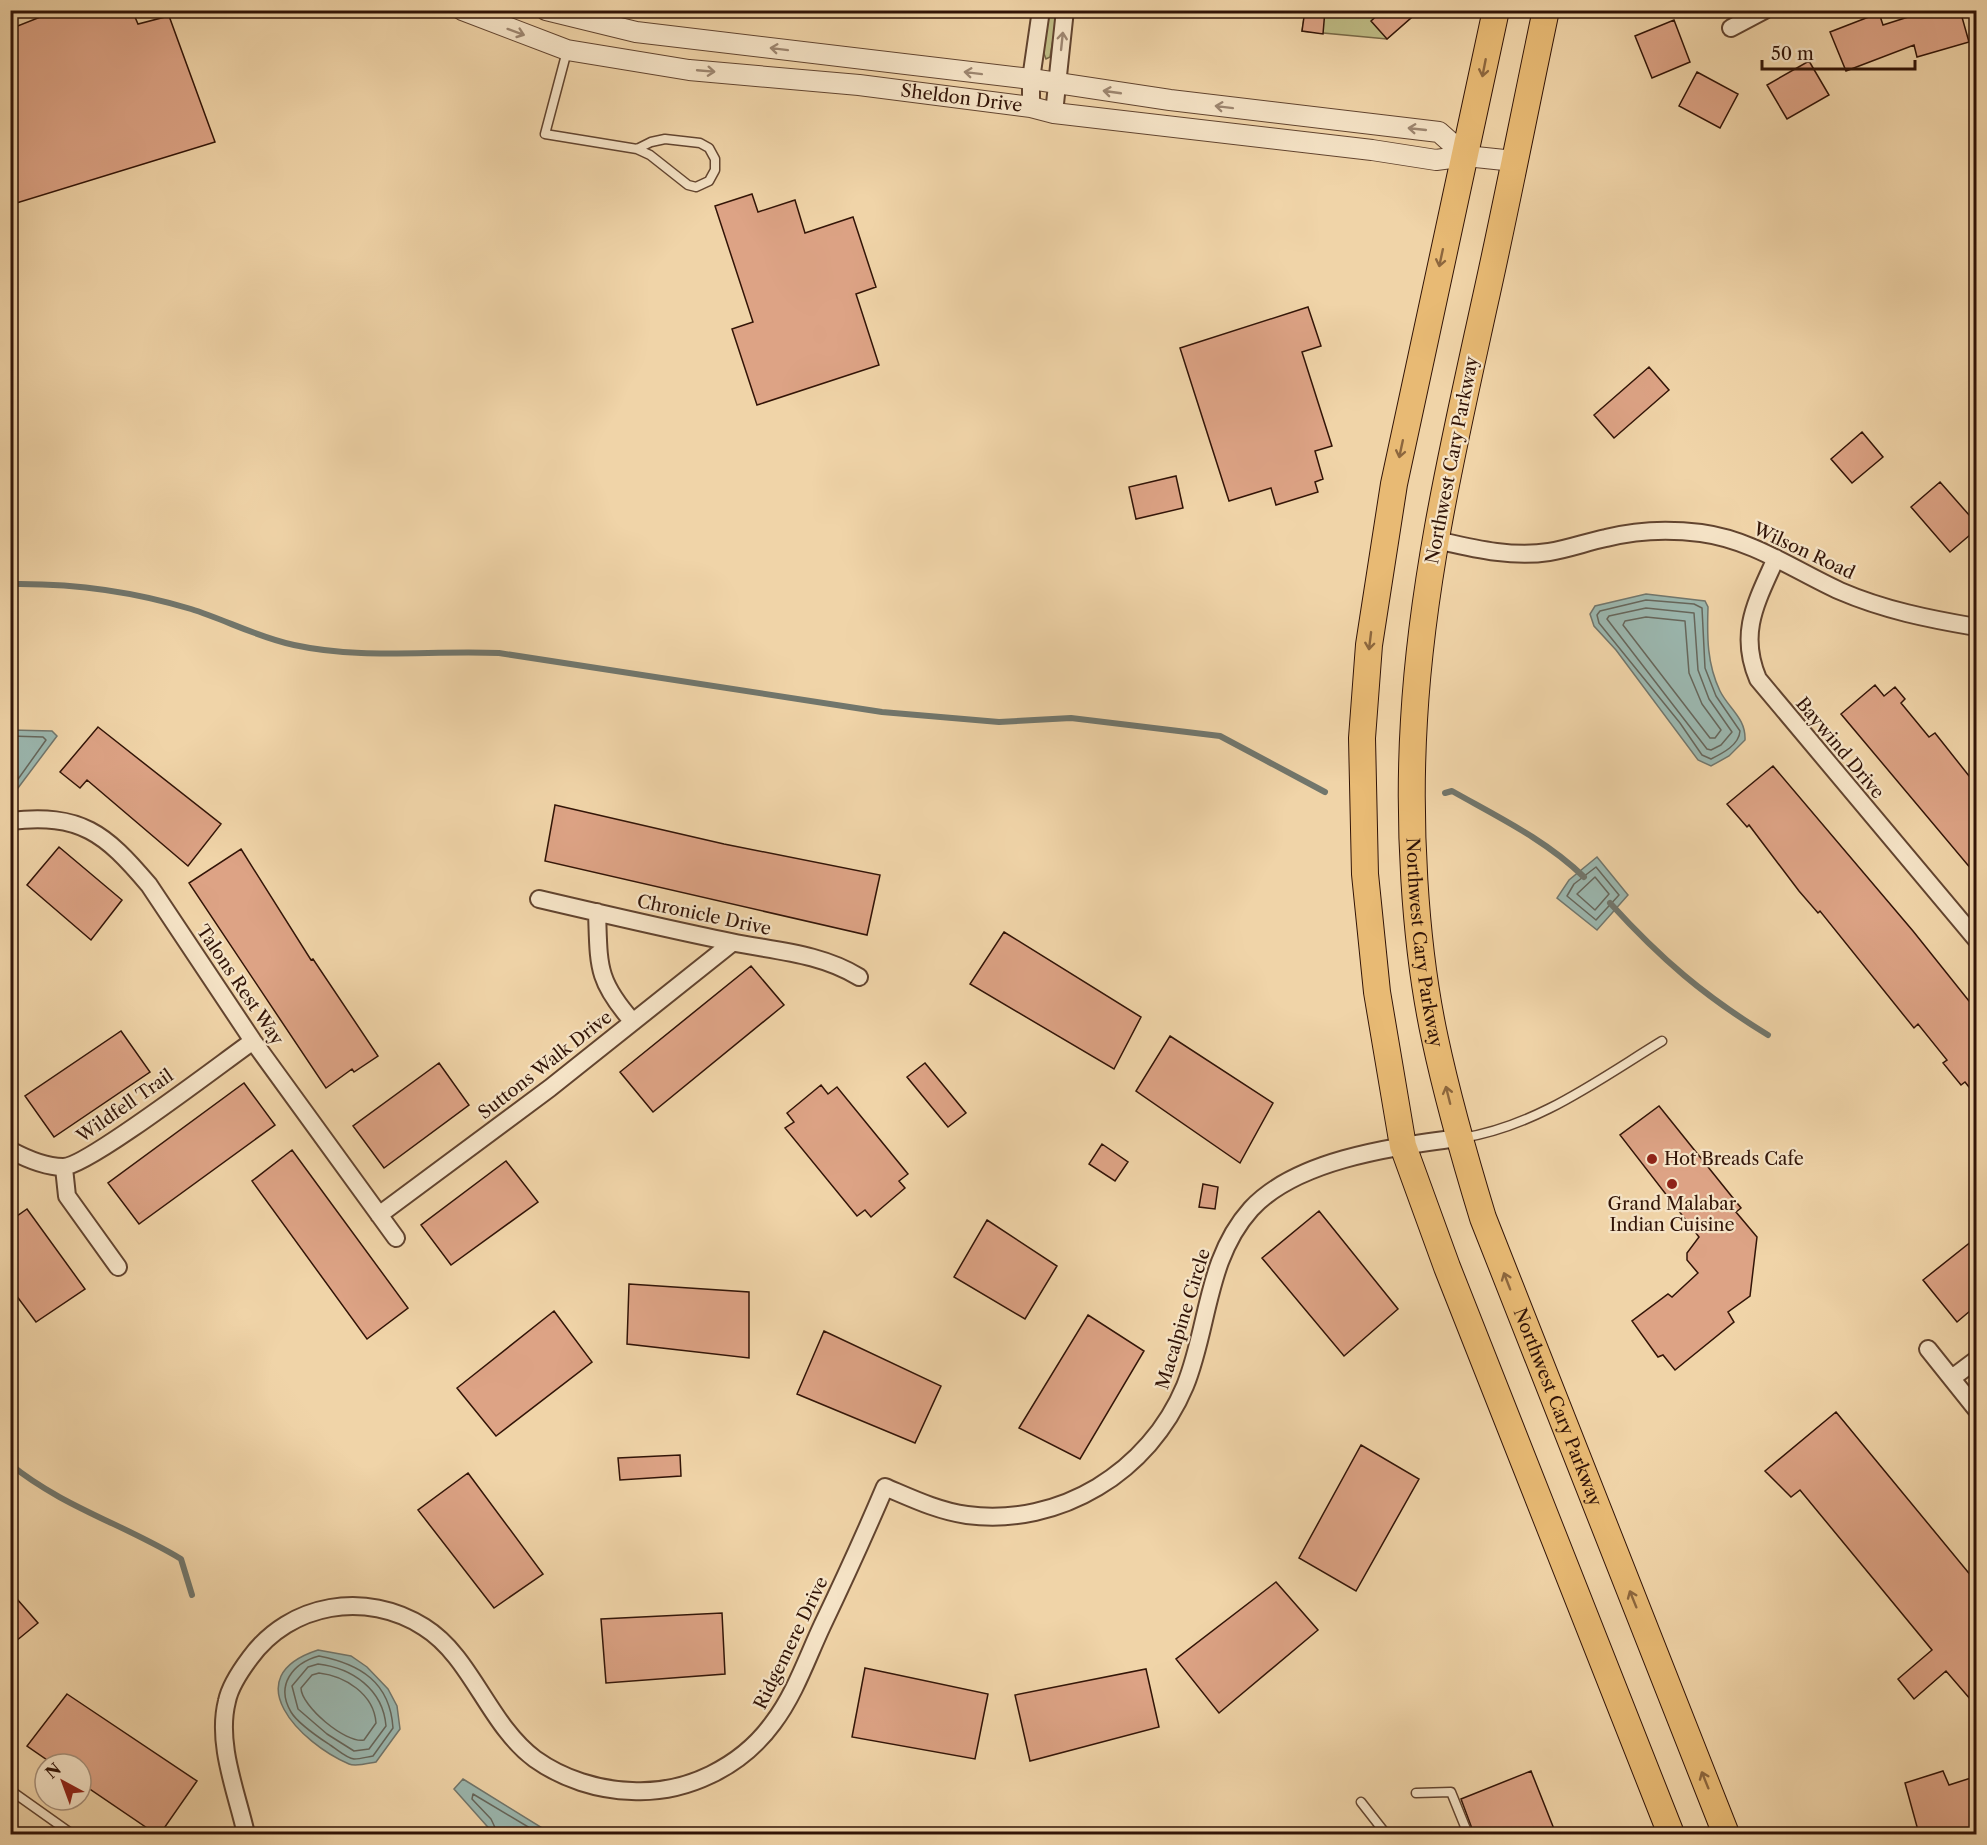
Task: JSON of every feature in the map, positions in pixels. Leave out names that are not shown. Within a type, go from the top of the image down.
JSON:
[{"type":"main road","points":[[1496,10],[1466,156],[1448,224],[1394,484],[1370,645],[1362,738],[1365,874],[1377,992],[1403,1146],[1447,1267],[1671,1834]]},
{"type":"main road","name":"Northwest Cary Parkway","points":[[1546,10],[1436,540],[1419,646],[1413,723],[1415,871],[1419,929],[1434,1037],[1458,1138],[1483,1218],[1553,1402],[1726,1834]]},
{"type":"street","name":"Sheldon Drive","points":[[462,10],[567,50],[689,70],[859,85],[1031,107],[1054,113],[1372,150],[1436,160],[1466,156],[1514,161]]},
{"type":"street","name":"Sheldon Drive","points":[[546,10],[636,32],[1031,78],[1058,84],[1439,132],[1466,156]]},
{"type":"street","points":[[1031,107],[1031,78],[1041,10]]},
{"type":"street","points":[[1054,113],[1065,10]]},
{"type":"street","points":[[1731,28],[1765,10]]},
{"type":"street","name":"Wilson Road","points":[[1436,540],[1524,554],[1569,549],[1629,533],[1668,530],[1703,533],[1738,542],[1776,558],[1869,603],[1906,614],[1977,627]]},
{"type":"street","name":"Baywind Drive","points":[[1776,558],[1752,613],[1748,637],[1752,664],[1758,679],[1977,939]]},
{"type":"street","name":"Talons Rest Way","points":[[10,821],[42,818],[78,824],[105,840],[127,859],[149,885],[253,1041],[396,1238]]},
{"type":"street","name":"Chronicle Drive","points":[[539,899],[732,943],[810,957],[840,966],[859,977]]},
{"type":"street","points":[[597,912],[599,966],[610,995],[633,1022]]},
{"type":"street","name":"Suttons Walk Drive","points":[[380,1215],[550,1088],[732,943]]},
{"type":"street","name":"Wildfell Trail","points":[[64,1168],[93,1155],[117,1139],[253,1041]]},
{"type":"street","name":"Macalpine Circle","points":[[885,1487],[947,1510],[994,1516],[1043,1510],[1095,1491],[1138,1457],[1163,1426],[1175,1406],[1186,1384],[1223,1251],[1252,1208],[1274,1189],[1296,1177],[1403,1146],[1458,1138]]},
{"type":"street","points":[[10,1150],[37,1162],[64,1168],[67,1196],[118,1267]]},
{"type":"street","points":[[1928,1349],[1977,1409]]},
{"type":"street","points":[[1952,1378],[1977,1360]]},
{"type":"street","name":"Ridgemere Drive","points":[[246,1834],[226,1749],[227,1700],[244,1666],[259,1645],[277,1628],[312,1610],[337,1606],[358,1605],[404,1617],[425,1627],[452,1652],[499,1723],[523,1749],[554,1770],[601,1789],[646,1792],[693,1784],[738,1759],[773,1724],[793,1690],[885,1487]]},
{"type":"lane","points":[[567,50],[545,134],[636,149],[650,154],[688,186],[696,187],[709,181],[715,170],[715,159],[710,148],[700,143],[665,139],[636,149]]},
{"type":"lane","points":[[1458,1138],[1484,1134],[1550,1110],[1662,1041]]},
{"type":"lane","points":[[10,1790],[72,1834]]},
{"type":"lane","points":[[1416,1793],[1451,1792],[1468,1834]]},
{"type":"lane","points":[[1361,1802],[1386,1834]]},
{"type":"shaded area","points":[[1048,11],[1058,11],[1050,57],[1046,59],[1043,51]]},
{"type":"shaded area","points":[[1305,11],[1413,11],[1412,17],[1387,39],[1302,31]]},
{"type":"water","points":[[1646,594],[1705,601],[1708,607],[1708,640],[1712,671],[1720,691],[1745,732],[1745,740],[1729,756],[1711,766],[1698,760],[1616,650],[1594,626],[1590,614],[1595,606]]},
{"type":"water","points":[[11,730],[52,731],[57,736],[18,788],[11,789]]},
{"type":"water","points":[[1597,857],[1628,895],[1597,930],[1557,898],[1569,880]]},
{"type":"water","points":[[318,1650],[351,1656],[367,1667],[388,1689],[397,1706],[400,1729],[376,1762],[352,1765],[330,1754],[296,1726],[284,1709],[278,1692],[281,1676],[293,1662]]},
{"type":"water","points":[[463,1779],[552,1834],[494,1834],[454,1789]]},
{"type":"building","points":[[48,10],[132,10],[138,24],[169,16],[215,142],[10,205],[10,29],[48,14]]},
{"type":"building","points":[[1305,10],[1325,10],[1323,34],[1302,31]]},
{"type":"building","points":[[1383,10],[1420,10],[1387,39],[1371,21]]},
{"type":"building","points":[[1930,10],[1960,10],[1969,42],[1917,57],[1914,45],[1846,71],[1830,32],[1879,13],[1883,25]]},
{"type":"building","points":[[1674,20],[1690,62],[1652,78],[1635,36]]},
{"type":"building","points":[[1809,61],[1829,95],[1787,119],[1767,85]]},
{"type":"building","points":[[1697,72],[1738,94],[1720,128],[1679,106]]},
{"type":"building","points":[[752,194],[758,212],[795,200],[805,233],[853,217],[876,287],[856,294],[879,365],[757,405],[732,329],[753,322],[715,206]]},
{"type":"building","points":[[1308,307],[1321,346],[1302,352],[1332,446],[1315,451],[1323,479],[1315,482],[1318,492],[1276,505],[1271,488],[1229,501],[1180,348]]},
{"type":"building","points":[[1649,367],[1669,390],[1614,438],[1594,415]]},
{"type":"building","points":[[1862,432],[1883,457],[1852,483],[1831,459]]},
{"type":"building","points":[[1176,476],[1183,508],[1136,519],[1129,487]]},
{"type":"building","points":[[1940,482],[1977,524],[1977,529],[1950,552],[1911,507]]},
{"type":"building","points":[[1875,685],[1884,696],[1895,687],[1905,699],[1901,703],[1929,737],[1935,733],[1977,786],[1977,876],[1841,714]]},
{"type":"building","points":[[98,727],[221,824],[188,866],[87,780],[80,788],[60,772]]},
{"type":"building","points":[[1773,766],[1913,931],[1977,1011],[1977,1097],[1965,1082],[1961,1085],[1943,1063],[1947,1060],[1918,1024],[1914,1028],[1820,911],[1818,913],[1799,891],[1749,825],[1747,827],[1727,804]]},
{"type":"building","points":[[555,805],[724,844],[880,875],[867,935],[545,861]]},
{"type":"building","points":[[59,847],[122,900],[91,940],[27,885]]},
{"type":"building","points":[[241,849],[311,960],[313,959],[378,1056],[354,1072],[352,1069],[326,1088],[189,883]]},
{"type":"building","points":[[1004,932],[1141,1017],[1114,1069],[970,984]]},
{"type":"building","points":[[751,966],[784,1005],[653,1112],[620,1072]]},
{"type":"building","points":[[121,1031],[150,1072],[54,1137],[25,1096]]},
{"type":"building","points":[[1170,1036],[1273,1103],[1240,1163],[1136,1091]]},
{"type":"building","points":[[439,1063],[469,1105],[384,1168],[353,1126]]},
{"type":"building","points":[[925,1063],[966,1113],[948,1127],[907,1077]]},
{"type":"building","points":[[244,1083],[275,1125],[139,1224],[108,1183]]},
{"type":"building","points":[[821,1085],[828,1094],[837,1087],[908,1174],[899,1181],[905,1188],[871,1217],[865,1210],[857,1216],[785,1128],[794,1122],[787,1113]]},
{"type":"building","points":[[1659,1106],[1741,1208],[1736,1212],[1757,1237],[1750,1296],[1728,1312],[1734,1322],[1675,1370],[1663,1355],[1658,1357],[1632,1321],[1668,1294],[1672,1297],[1698,1273],[1687,1260],[1687,1253],[1699,1237],[1620,1135]]},
{"type":"building","points":[[1102,1144],[1128,1162],[1115,1181],[1089,1164]]},
{"type":"building","points":[[292,1150],[408,1308],[367,1339],[252,1181]]},
{"type":"building","points":[[506,1161],[538,1202],[451,1265],[421,1225]]},
{"type":"building","points":[[1203,1184],[1218,1187],[1215,1209],[1199,1207]]},
{"type":"building","points":[[27,1209],[85,1289],[36,1322],[10,1287],[10,1221]]},
{"type":"building","points":[[1319,1211],[1398,1309],[1344,1356],[1262,1258]]},
{"type":"building","points":[[987,1220],[1057,1266],[1025,1319],[954,1277]]},
{"type":"building","points":[[1977,1237],[1977,1305],[1957,1322],[1923,1280]]},
{"type":"building","points":[[629,1284],[749,1292],[749,1358],[627,1344]]},
{"type":"building","points":[[554,1311],[592,1362],[496,1436],[457,1388]]},
{"type":"building","points":[[1088,1315],[1144,1351],[1080,1459],[1019,1428]]},
{"type":"building","points":[[824,1331],[941,1386],[915,1443],[797,1394]]},
{"type":"building","points":[[1836,1412],[1977,1583],[1977,1707],[1946,1671],[1914,1699],[1898,1679],[1932,1650],[1800,1490],[1791,1497],[1765,1471]]},
{"type":"building","points":[[1361,1445],[1419,1479],[1356,1591],[1299,1558]]},
{"type":"building","points":[[680,1455],[681,1476],[620,1480],[618,1458]]},
{"type":"building","points":[[468,1473],[543,1574],[494,1608],[418,1510]]},
{"type":"building","points":[[1276,1582],[1318,1630],[1219,1713],[1176,1659]]},
{"type":"building","points":[[10,1591],[38,1623],[10,1646]]},
{"type":"building","points":[[722,1613],[725,1674],[606,1683],[601,1619]]},
{"type":"building","points":[[865,1668],[988,1694],[975,1759],[852,1737]]},
{"type":"building","points":[[1146,1669],[1159,1727],[1030,1761],[1015,1695]]},
{"type":"building","points":[[67,1694],[197,1781],[160,1834],[156,1834],[93,1791],[93,1752],[36,1752],[27,1746]]},
{"type":"building","points":[[1531,1771],[1556,1834],[1474,1834],[1461,1799]]},
{"type":"building","points":[[1943,1771],[1949,1785],[1977,1776],[1977,1834],[1919,1834],[1905,1783]]},
{"type":"waterway","points":[[10,584],[102,589],[147,597],[191,609],[280,642],[320,650],[371,653],[499,653],[882,712],[999,722],[1071,718],[1220,736],[1325,792]]},
{"type":"waterway","points":[[1445,793],[1452,791],[1521,830],[1554,852],[1584,877]]},
{"type":"waterway","points":[[1610,903],[1647,942],[1703,991],[1768,1035]]},
{"type":"waterway","points":[[10,1464],[50,1492],[181,1559],[192,1595]]},
{"type":"place","name":"Hot Breads Cafe","points":[[1652,1159]]},
{"type":"place","name":"Grand Malabar Indian Cuisine","points":[[1672,1184]]}]
